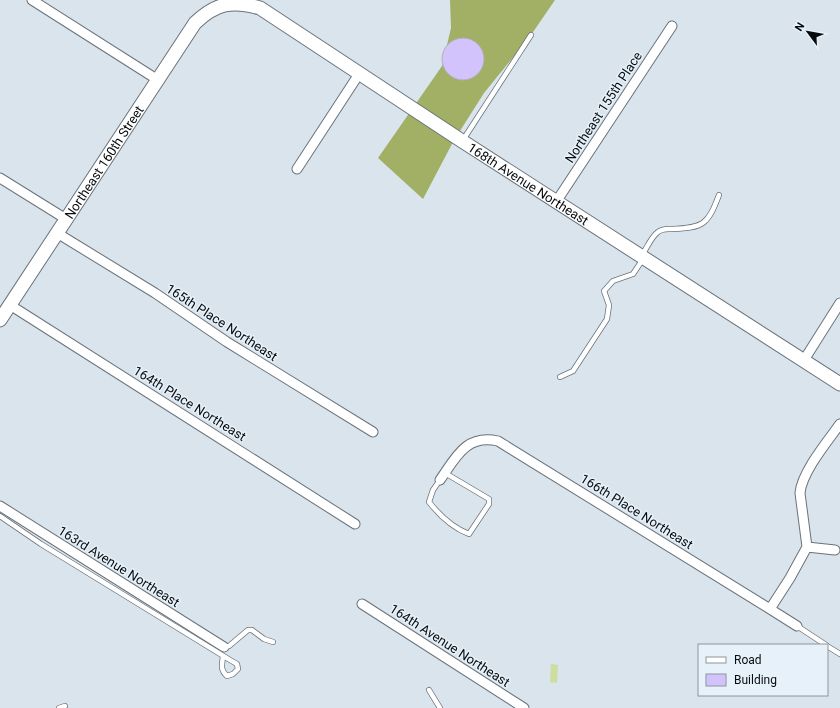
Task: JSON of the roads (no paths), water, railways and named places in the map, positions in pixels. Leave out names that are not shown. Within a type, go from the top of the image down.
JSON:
[{"type":"street","points":[[32,0],[158,80]]},
{"type":"street","name":"168th Avenue Northeast","points":[[212,4],[228,2],[253,2],[359,74],[840,384]]},
{"type":"street","name":"Northeast 160th Street","points":[[0,320],[196,23],[212,4]]},
{"type":"street","name":"Northeast 155th Place","points":[[556,202],[672,26]]},
{"type":"street","points":[[297,169],[359,74]]},
{"type":"street","points":[[0,178],[66,219]]},
{"type":"street","name":"165th Place Northeast","points":[[57,233],[155,293],[233,346],[373,432]]},
{"type":"street","points":[[804,360],[840,303]]},
{"type":"street","name":"164th Place Northeast","points":[[10,305],[356,524]]},
{"type":"street","points":[[770,608],[790,578],[807,547],[800,493],[801,485],[806,473],[840,424]]},
{"type":"street","name":"166th Place Northeast","points":[[443,477],[456,457],[467,446],[480,440],[498,441],[770,608],[796,626]]},
{"type":"street","name":"163rd Avenue Northeast","points":[[0,506],[224,652]]},
{"type":"street","points":[[807,547],[835,550]]},
{"type":"street","name":"164th Avenue Northeast","points":[[362,604],[524,708]]},
{"type":"lane","points":[[462,141],[531,35]]},
{"type":"lane","points":[[560,377],[573,371],[607,319],[609,305],[604,291],[613,281],[633,274],[654,236],[659,231],[663,229],[691,228],[702,224],[712,215],[720,195]]},
{"type":"lane","points":[[443,477],[488,499],[489,504],[469,534],[459,530],[444,519],[429,502],[433,490],[443,477]]},
{"type":"lane","points":[[0,516],[42,544],[224,652],[248,630],[252,630],[264,639],[273,642]]},
{"type":"lane","name":"166th Place Northeast","points":[[796,626],[825,644]]},
{"type":"lane","name":"166th Place Northeast","points":[[828,646],[840,654]]},
{"type":"lane","points":[[428,690],[440,708]]},
{"type":"lane","points":[[59,708],[65,706]]}]
